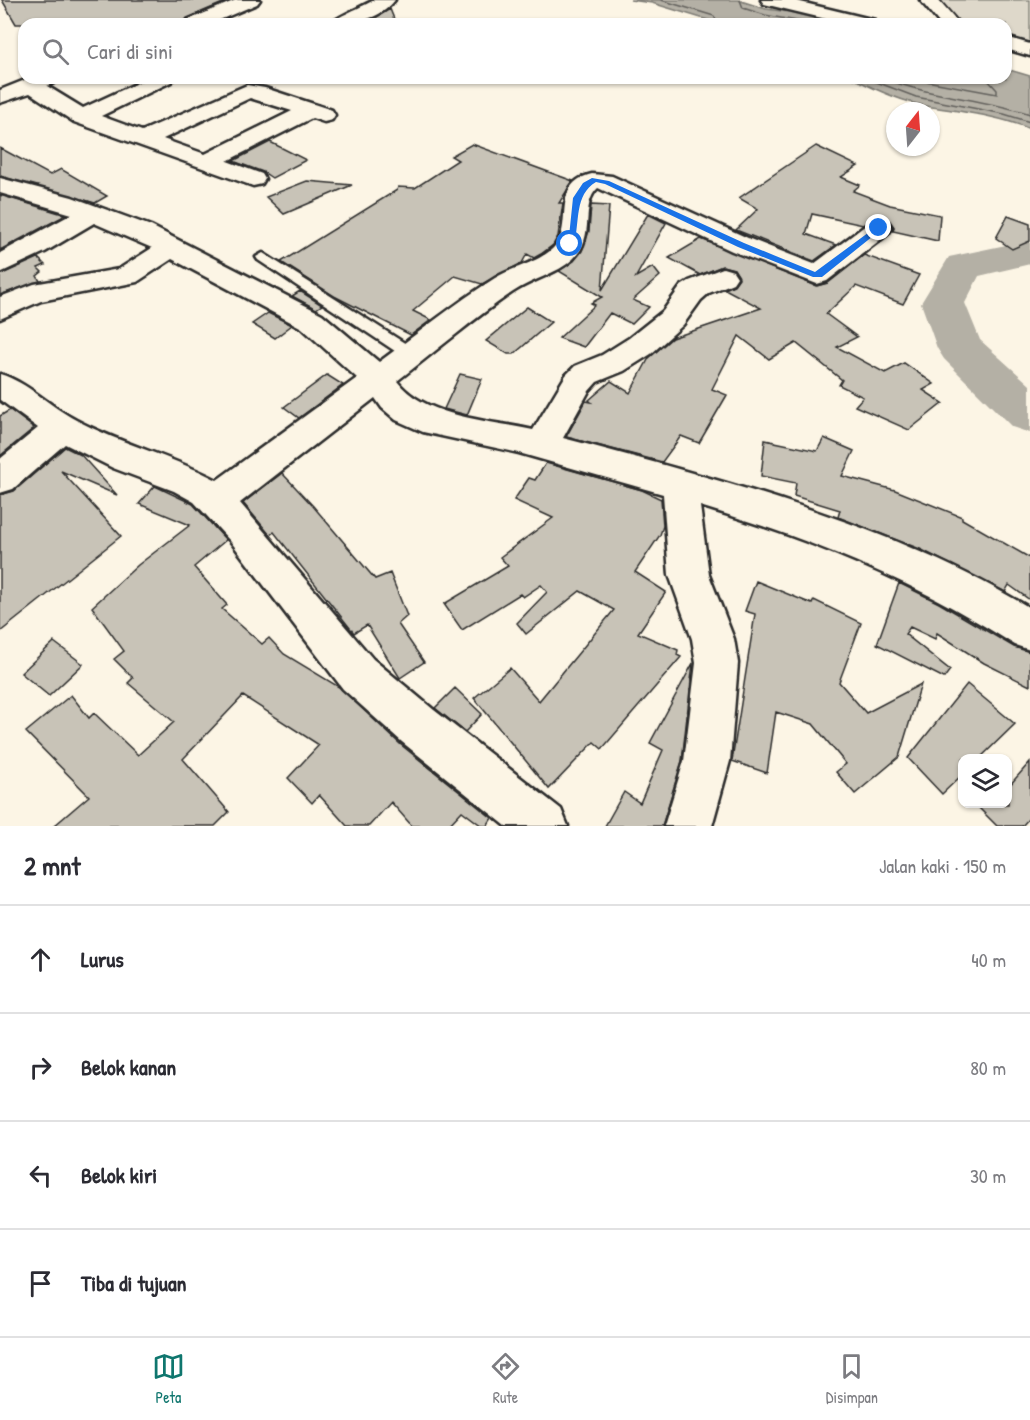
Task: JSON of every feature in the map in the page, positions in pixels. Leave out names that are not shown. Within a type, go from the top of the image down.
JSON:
[{"type":"street","points":[[209,18],[251,0]]},
{"type":"street","points":[[355,18],[386,0]]},
{"type":"street","points":[[770,0],[844,18]]},
{"type":"street","points":[[929,0],[945,18]]},
{"type":"street","points":[[360,16],[401,13]]},
{"type":"street","points":[[1012,45],[1030,50]]},
{"type":"street","points":[[0,97],[33,84]]},
{"type":"street","points":[[44,84],[82,117],[146,138],[253,179]]},
{"type":"street","points":[[82,117],[151,84]]},
{"type":"street","points":[[258,92],[270,84]]},
{"type":"street","points":[[146,138],[236,94],[247,91],[258,92],[317,113],[207,162]]},
{"type":"street","points":[[216,501],[409,353],[507,283],[561,256],[570,244],[574,229],[576,198],[592,181],[603,181],[741,245],[817,275],[879,228]]},
{"type":"street","points":[[0,185],[63,202],[142,232],[312,321],[378,378],[393,399],[408,411],[422,418],[435,423],[542,445],[788,518],[863,546],[937,579],[1030,631]]},
{"type":"street","points":[[0,264],[92,213]]},
{"type":"street","points":[[0,309],[34,293],[127,276],[172,247]]},
{"type":"street","points":[[542,445],[577,383],[586,375],[613,363],[640,346],[673,318],[699,286],[723,278]]},
{"type":"street","points":[[0,386],[11,391],[62,428],[125,458],[196,485],[207,492],[244,531],[358,674],[525,820]]},
{"type":"street","points":[[0,479],[62,428]]},
{"type":"street","points":[[680,485],[687,568],[713,639],[717,663],[707,761],[688,826]]},
{"type":"lane","points":[[263,257],[409,353]]},
{"type":"shaded area","points":[[927,0],[1030,0],[1030,52],[1012,48],[1012,18],[941,18]]},
{"type":"water","points":[[630,0],[738,0],[766,9],[813,18],[701,18],[652,3]]},
{"type":"water","points":[[1012,71],[1030,76],[1030,129],[992,117],[940,108],[940,102],[907,101],[865,84],[1012,84]]},
{"type":"building","points":[[2,0],[230,0],[187,18],[18,18],[18,24]]},
{"type":"building","points":[[390,9],[394,18],[375,18]]},
{"type":"building","points":[[270,142],[306,160],[272,178],[263,172],[233,161]]},
{"type":"building","points":[[472,144],[573,181],[559,203],[563,203],[558,236],[553,245],[541,254],[534,258],[527,254],[522,263],[482,284],[455,276],[413,311],[431,320],[411,335],[334,296],[281,262],[397,190],[398,187],[415,188],[458,160],[451,156]]},
{"type":"building","points":[[816,146],[858,166],[841,177],[860,185],[853,191],[890,205],[940,215],[938,241],[893,231],[894,227],[890,221],[879,218],[863,225],[812,214],[806,234],[836,245],[814,261],[736,230],[758,209],[739,198]]},
{"type":"building","points":[[0,148],[50,175],[61,169],[107,196],[95,203],[0,176]]},
{"type":"building","points":[[307,181],[352,185],[284,214],[266,197]]},
{"type":"building","points":[[0,195],[66,215],[0,250]]},
{"type":"building","points":[[591,205],[609,206],[602,290],[648,214],[666,223],[636,277],[653,267],[660,276],[633,300],[649,307],[632,324],[610,313],[584,347],[559,338],[595,305],[591,303],[602,297],[559,271],[574,261],[582,251],[589,231]]},
{"type":"building","points":[[1008,216],[1030,224],[1030,241],[1012,249],[996,238]]},
{"type":"building","points":[[701,239],[816,286],[828,283],[864,255],[919,275],[903,304],[856,286],[826,314],[857,337],[837,347],[885,373],[904,363],[934,384],[923,390],[943,403],[909,430],[855,406],[863,397],[839,385],[842,380],[796,343],[769,359],[739,336],[712,389],[727,395],[699,443],[681,436],[662,462],[566,437],[586,401],[591,402],[589,400],[611,381],[630,393],[649,358],[672,338],[761,308],[725,289],[734,285],[739,278],[734,269],[722,266],[700,275],[669,258]]},
{"type":"building","points":[[38,258],[45,265],[38,268],[42,272],[37,276],[40,281],[0,295],[0,275]]},
{"type":"building","points":[[300,291],[322,305],[316,309],[292,296]]},
{"type":"building","points":[[527,307],[551,322],[514,354],[508,354],[486,341]]},
{"type":"building","points":[[268,313],[292,325],[275,338],[252,324]]},
{"type":"building","points":[[460,374],[482,379],[467,415],[444,409]]},
{"type":"building","points":[[327,375],[343,385],[299,418],[284,407]]},
{"type":"building","points":[[10,410],[34,428],[0,456],[0,416]]},
{"type":"building","points":[[824,438],[854,451],[842,476],[895,490],[962,517],[1030,558],[1030,600],[1009,585],[1005,592],[920,549],[838,517],[840,510],[794,496],[796,483],[761,476],[765,440],[817,451]]},
{"type":"building","points":[[65,447],[81,455],[117,495],[61,471],[121,536],[0,632],[0,495],[14,491]]},
{"type":"building","points":[[546,463],[642,490],[661,499],[663,526],[660,535],[635,572],[666,592],[638,633],[678,650],[677,655],[681,657],[602,749],[594,742],[549,789],[474,698],[510,668],[539,701],[614,610],[580,591],[526,634],[517,623],[547,592],[541,585],[523,597],[520,594],[462,630],[444,604],[508,566],[500,557],[553,518],[514,500],[529,478],[535,480]]},
{"type":"building","points":[[282,473],[375,579],[390,573],[407,616],[398,624],[424,662],[400,678],[367,625],[354,633],[274,532],[270,535],[243,503]]},
{"type":"building","points":[[155,486],[193,504],[226,540],[194,567],[227,605],[222,609],[262,644],[269,638],[284,654],[339,687],[400,744],[492,818],[487,826],[482,826],[462,811],[448,826],[412,826],[391,802],[369,826],[347,826],[319,795],[312,803],[288,778],[319,745],[243,696],[183,759],[229,812],[215,826],[54,826],[89,796],[26,732],[71,695],[89,718],[94,713],[138,755],[174,722],[128,683],[133,678],[114,659],[124,651],[92,607],[138,565],[190,525],[139,504]]},
{"type":"building","points":[[756,581],[812,604],[814,600],[861,623],[839,682],[866,713],[921,684],[899,757],[855,794],[836,772],[846,764],[813,724],[776,712],[767,773],[732,761],[755,614],[745,611]]},
{"type":"building","points":[[899,583],[939,603],[1014,647],[1030,652],[1030,686],[984,663],[937,633],[935,639],[910,627],[905,634],[950,670],[944,678],[877,644]]},
{"type":"building","points":[[54,642],[83,664],[49,696],[21,673]]},
{"type":"building","points":[[693,663],[682,761],[662,826],[605,826],[624,792],[640,803],[663,750],[650,743]]},
{"type":"building","points":[[967,684],[1015,724],[984,754],[958,754],[958,779],[942,794],[908,758]]},
{"type":"building","points":[[455,688],[482,714],[465,732],[435,708]]},
{"type":"building","points":[[1030,762],[1030,817],[1022,826],[997,826],[979,808],[1012,808],[1012,782]]},
{"type":"waterway","points":[[1030,252],[964,266],[943,303],[960,348],[1030,414]]},
{"type":"route","points":[[570,244],[574,229],[576,198],[589,182],[595,180],[607,182],[741,245],[813,274],[819,275],[845,252],[879,228]]}]
